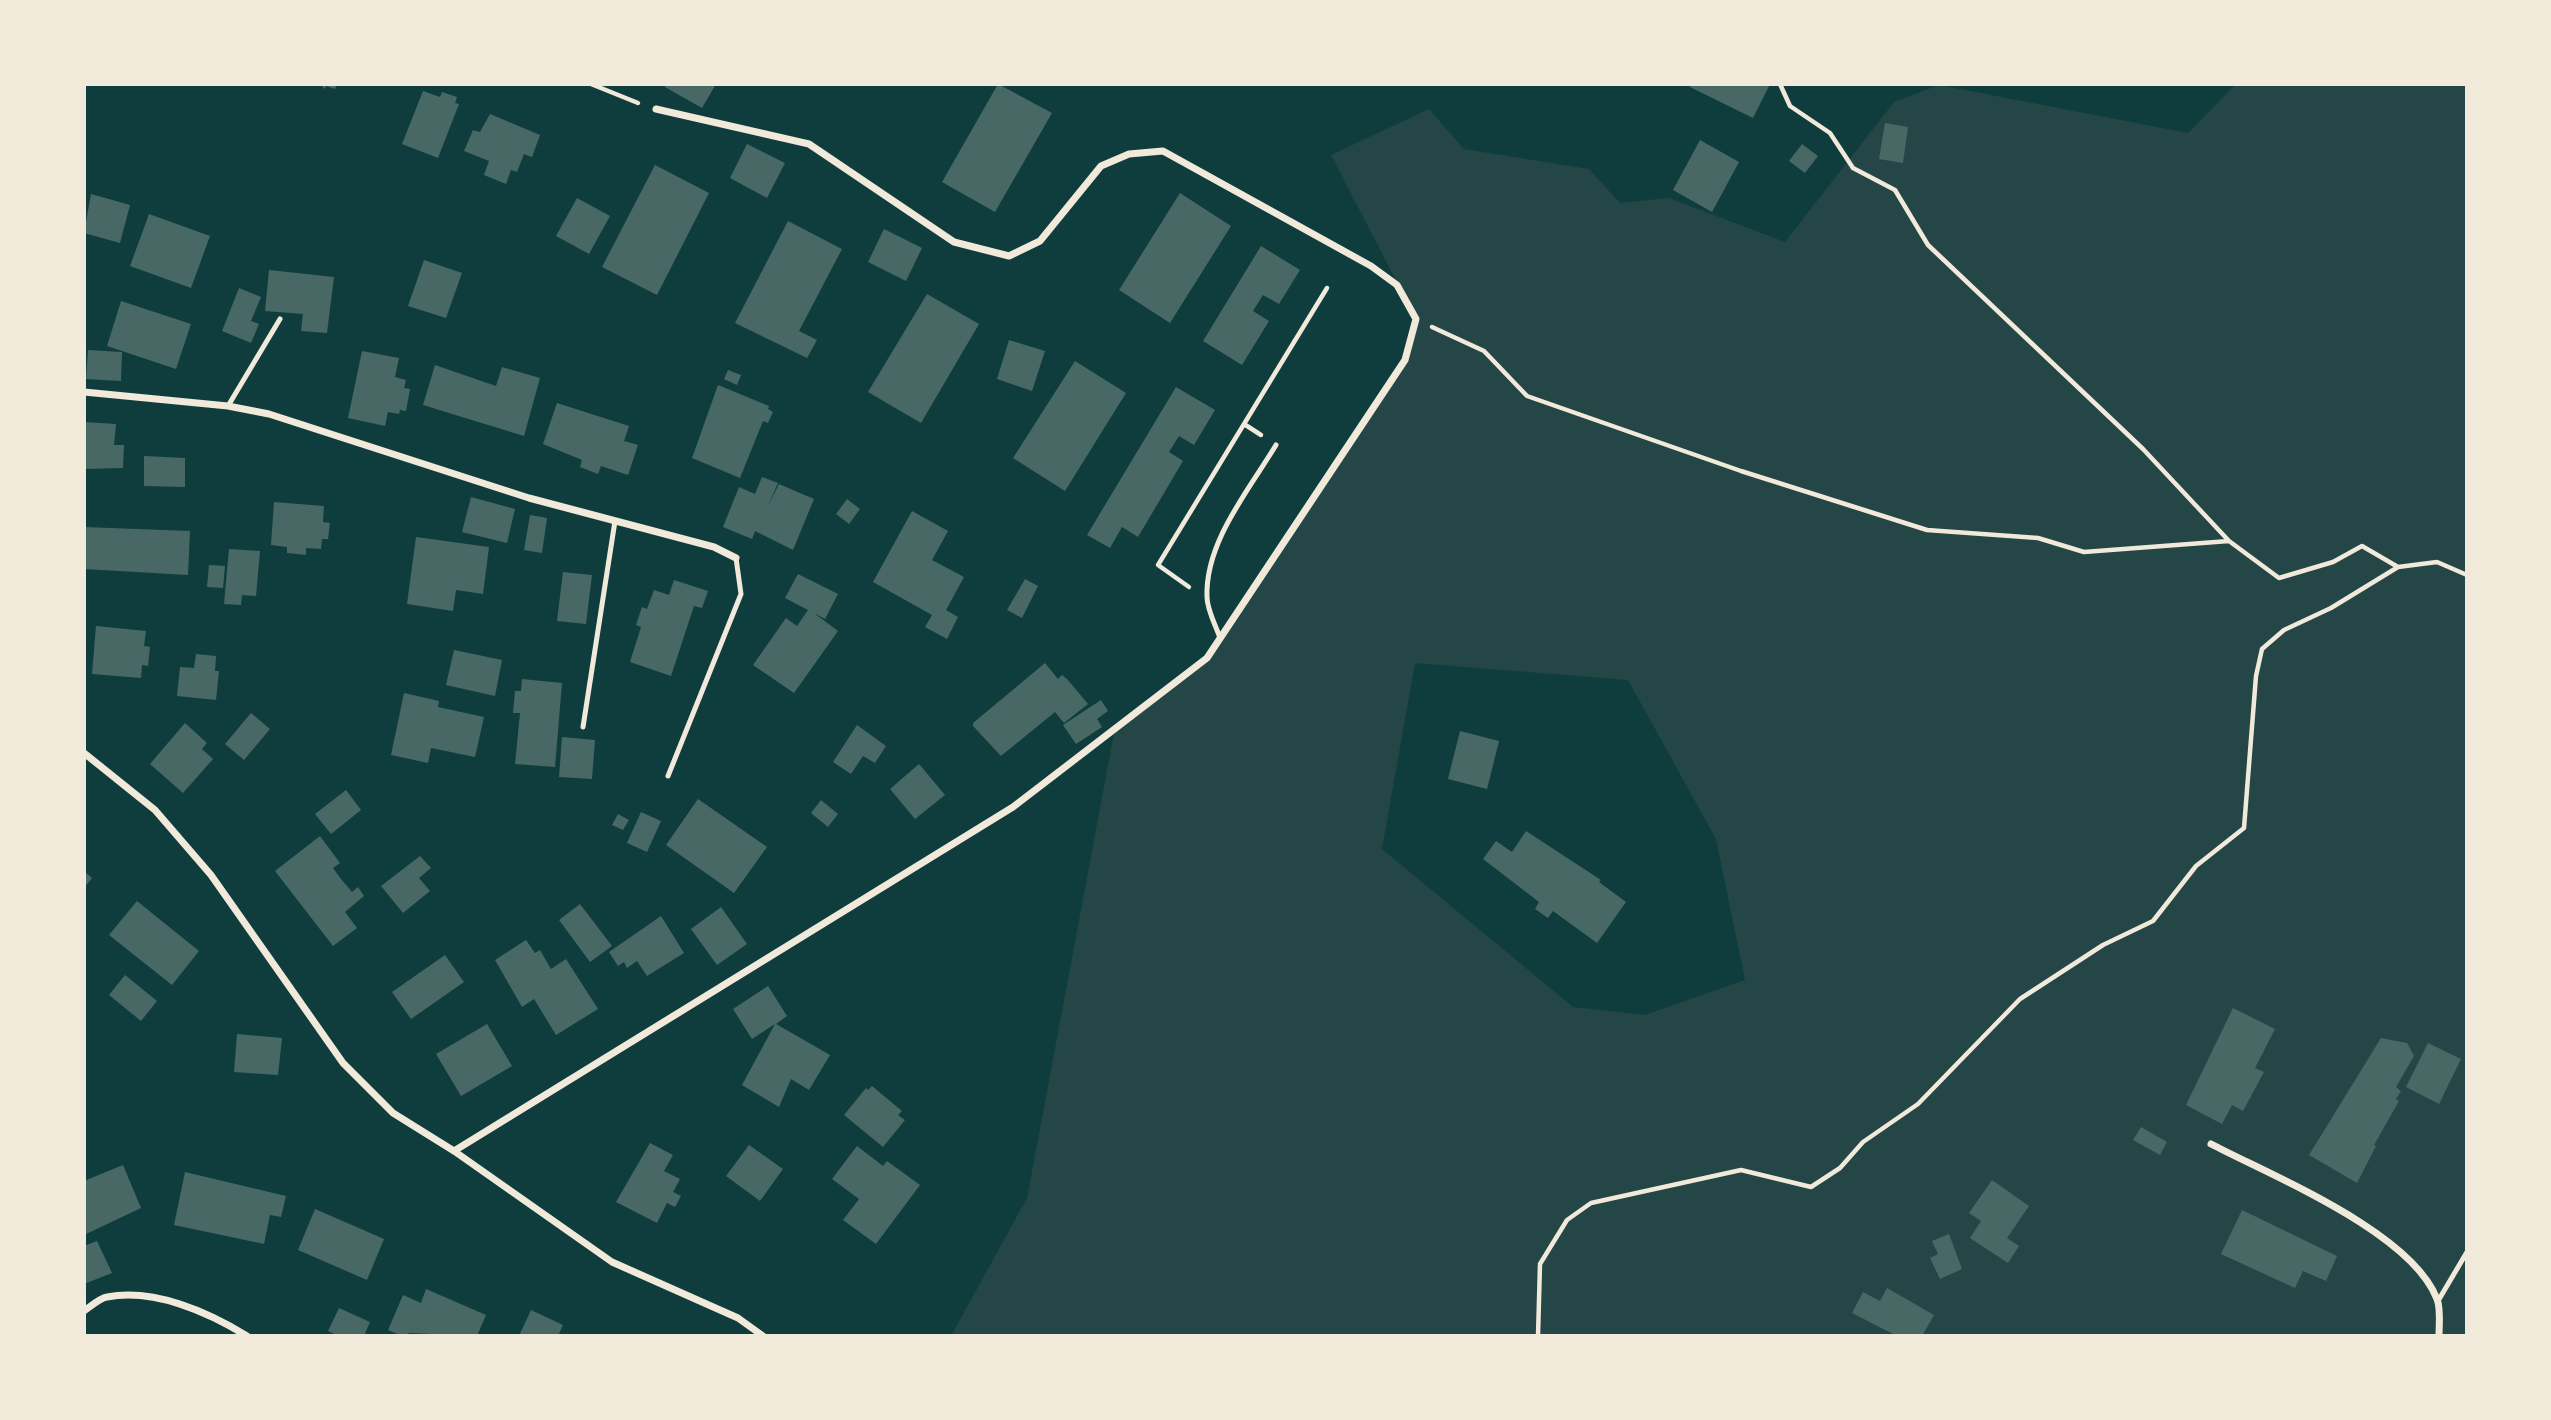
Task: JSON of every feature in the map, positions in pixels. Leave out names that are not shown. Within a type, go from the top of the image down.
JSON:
[{"type":"street","points":[[454,1151],[1013,807],[1207,658],[1405,360],[1416,319],[1397,285],[1371,266],[1163,151],[1129,155],[1101,166],[1040,241],[1009,256],[954,242],[809,144],[656,109]]},
{"type":"street","points":[[84,392],[228,406],[269,414],[403,459],[714,547],[737,558]]},
{"type":"street","points":[[84,753],[155,810],[211,875],[343,1063],[393,1113],[454,1151],[612,1262],[738,1318],[763,1336]]},
{"type":"street","points":[[2211,1144],[2369,1227],[2420,1268],[2438,1301],[2439,1336]]},
{"type":"street","points":[[84,1311],[106,1297],[152,1297],[191,1308],[247,1336]]},
{"type":"lane","points":[[228,406],[280,319]]},
{"type":"lane","points":[[1220,639],[1207,599],[1217,544],[1276,445]]},
{"type":"lane","points":[[583,727],[615,521]]},
{"type":"lane","points":[[668,776],[741,594],[737,558]]},
{"type":"lane","points":[[2438,1301],[2467,1252]]},
{"type":"path","points":[[591,84],[656,109]]},
{"type":"path","points":[[1780,84],[1790,106],[1830,133],[1853,168],[1895,190],[1928,245],[2143,449],[2229,541],[2279,578],[2333,562],[2362,546],[2398,567]]},
{"type":"path","points":[[1207,599],[1158,565],[1327,288]]},
{"type":"path","points":[[1416,319],[1484,351],[1527,396],[1741,471],[1927,530],[2038,538],[2084,552],[2229,541]]},
{"type":"path","points":[[1538,1336],[1540,1264],[1567,1220],[1591,1203],[1741,1170],[1811,1187],[1840,1168],[1863,1142],[1917,1104],[2020,999],[2103,945],[2153,921],[2196,866],[2244,828],[2248,812],[2256,677],[2262,649],[2284,630],[2331,608],[2398,567],[2437,562],[2467,575]]},
{"type":"shaded area","points":[[2236,84],[2467,84],[2467,1336],[951,1336],[1027,1198],[1115,728],[1207,658],[1405,360],[1416,319],[1331,155],[1429,109],[1464,149],[1589,169],[1620,203],[1669,198],[1785,242],[1894,102],[1939,85],[2188,133]],"holes":[[[1415,663],[1628,680],[1716,839],[1745,980],[1645,1015],[1573,1007],[1382,849]]]},
{"type":"building","points":[[320,84],[337,84],[335,89],[326,86],[325,89]]},
{"type":"building","points":[[666,84],[716,84],[702,108],[665,87]]},
{"type":"building","points":[[998,84],[1052,113],[995,212],[942,182]]},
{"type":"building","points":[[1691,84],[1770,84],[1753,118],[1690,87]]},
{"type":"building","points":[[423,91],[440,97],[442,92],[457,97],[455,103],[459,104],[438,158],[402,144]]},
{"type":"building","points":[[490,114],[540,135],[532,157],[524,154],[517,172],[511,170],[506,184],[484,175],[489,161],[464,151],[473,130],[480,132]]},
{"type":"building","points":[[1885,123],[1908,127],[1903,163],[1879,159]]},
{"type":"building","points":[[1700,140],[1739,162],[1712,212],[1673,190]]},
{"type":"building","points":[[747,144],[785,163],[767,198],[730,178]]},
{"type":"building","points":[[1802,144],[1818,156],[1805,173],[1789,161]]},
{"type":"building","points":[[655,165],[709,193],[657,295],[602,267]]},
{"type":"building","points":[[1180,193],[1231,226],[1170,323],[1119,290]]},
{"type":"building","points":[[91,194],[130,205],[120,243],[84,233]]},
{"type":"building","points":[[577,198],[610,216],[589,254],[556,236]]},
{"type":"building","points":[[149,214],[210,236],[191,288],[130,266]]},
{"type":"building","points":[[788,221],[842,249],[799,331],[817,340],[807,358],[735,323]]},
{"type":"building","points":[[884,229],[922,248],[906,281],[868,262]]},
{"type":"building","points":[[1261,246],[1300,270],[1279,304],[1263,295],[1253,311],[1269,321],[1242,365],[1203,341]]},
{"type":"building","points":[[424,260],[462,273],[446,318],[408,306]]},
{"type":"building","points":[[269,270],[334,277],[327,333],[301,331],[303,314],[265,311]]},
{"type":"building","points":[[239,288],[261,297],[251,321],[259,324],[251,343],[222,331]]},
{"type":"building","points":[[927,294],[979,324],[921,423],[868,392]]},
{"type":"building","points":[[121,301],[191,324],[176,369],[107,346]]},
{"type":"building","points":[[1009,340],[1045,351],[1032,391],[997,379]]},
{"type":"building","points":[[88,350],[122,352],[121,381],[86,379]]},
{"type":"building","points":[[362,351],[399,358],[395,377],[406,380],[404,388],[410,389],[406,411],[400,410],[399,414],[388,412],[385,426],[348,418]]},
{"type":"building","points":[[1075,361],[1126,393],[1065,491],[1013,458]]},
{"type":"building","points":[[435,365],[496,386],[502,367],[540,378],[524,436],[423,405]]},
{"type":"building","points":[[728,370],[741,375],[737,385],[724,379]]},
{"type":"building","points":[[718,385],[769,406],[768,409],[773,412],[768,423],[763,421],[740,478],[692,458]]},
{"type":"building","points":[[1176,387],[1215,410],[1194,445],[1179,436],[1169,452],[1183,461],[1138,537],[1122,527],[1110,548],[1087,535]]},
{"type":"building","points":[[557,403],[629,426],[624,441],[638,445],[628,475],[601,466],[598,474],[580,467],[582,460],[543,444]]},
{"type":"building","points":[[84,422],[116,424],[114,445],[124,445],[123,468],[84,469]]},
{"type":"building","points":[[144,456],[185,458],[185,487],[144,486]]},
{"type":"building","points":[[762,477],[778,483],[767,508],[779,484],[814,499],[793,550],[755,531],[752,539],[723,527],[739,487],[755,494]]},
{"type":"building","points":[[471,497],[515,509],[507,543],[462,532]]},
{"type":"building","points":[[847,499],[860,509],[849,524],[836,514]]},
{"type":"building","points":[[274,502],[324,506],[323,522],[330,523],[328,539],[322,539],[321,549],[306,548],[306,555],[287,553],[287,547],[271,545]]},
{"type":"building","points":[[912,511],[948,531],[932,560],[964,577],[946,610],[958,617],[947,639],[925,627],[932,615],[873,582]]},
{"type":"building","points":[[530,515],[547,518],[542,553],[524,550]]},
{"type":"building","points":[[84,527],[190,531],[188,575],[84,569]]},
{"type":"building","points":[[416,537],[489,547],[483,594],[456,590],[453,611],[407,604]]},
{"type":"building","points":[[229,549],[260,551],[256,596],[242,595],[241,605],[224,604]]},
{"type":"building","points":[[209,565],[225,566],[223,588],[207,587]]},
{"type":"building","points":[[563,572],[592,575],[586,624],[557,621]]},
{"type":"building","points":[[798,574],[838,594],[825,619],[814,613],[838,631],[794,693],[753,665],[786,618],[797,626],[808,610],[785,598]]},
{"type":"building","points":[[1025,579],[1038,586],[1022,618],[1007,610]]},
{"type":"building","points":[[674,580],[708,591],[702,608],[694,606],[671,676],[630,662],[641,627],[636,625],[642,607],[647,609],[654,590],[669,595]]},
{"type":"building","points":[[96,626],[146,631],[144,646],[150,647],[148,666],[142,665],[141,678],[92,674]]},
{"type":"building","points":[[454,650],[502,660],[495,696],[446,685]]},
{"type":"building","points":[[196,654],[216,656],[215,671],[219,671],[216,700],[177,696],[180,667],[194,668]]},
{"type":"building","points":[[1045,663],[1058,679],[1062,675],[1067,679],[1088,704],[1064,723],[1055,712],[1001,756],[973,723]]},
{"type":"building","points":[[522,679],[562,683],[555,767],[515,764],[520,713],[513,713],[515,691],[521,691]]},
{"type":"building","points":[[404,693],[439,701],[438,707],[484,717],[475,757],[431,748],[428,763],[391,755]]},
{"type":"building","points":[[1101,700],[1108,711],[1097,719],[1102,727],[1076,744],[1063,725]]},
{"type":"building","points":[[251,713],[270,729],[244,760],[225,744]]},
{"type":"building","points":[[185,723],[207,743],[202,749],[213,759],[183,793],[150,764]]},
{"type":"building","points":[[857,725],[886,746],[875,763],[863,756],[851,774],[833,762]]},
{"type":"building","points":[[1460,731],[1499,741],[1487,789],[1448,779]]},
{"type":"building","points":[[562,737],[595,740],[592,779],[559,777]]},
{"type":"building","points":[[919,764],[945,795],[915,819],[890,789]]},
{"type":"building","points":[[346,790],[361,810],[331,834],[315,814]]},
{"type":"building","points":[[698,799],[767,847],[734,893],[666,845]]},
{"type":"building","points":[[821,800],[838,814],[828,827],[811,813]]},
{"type":"building","points":[[641,812],[661,821],[647,852],[627,843]]},
{"type":"building","points":[[618,814],[629,820],[623,830],[612,825]]},
{"type":"building","points":[[1526,831],[1601,880],[1599,882],[1626,902],[1597,943],[1553,911],[1548,918],[1535,909],[1539,902],[1483,859],[1496,841],[1512,852]]},
{"type":"building","points":[[320,836],[340,863],[333,868],[341,879],[352,892],[358,887],[364,896],[345,912],[357,928],[333,946],[275,871]]},
{"type":"building","points":[[420,856],[431,868],[419,878],[430,891],[403,913],[381,886]]},
{"type":"building","points":[[84,871],[92,878],[84,888]]},
{"type":"building","points":[[137,901],[199,951],[172,985],[109,935]]},
{"type":"building","points":[[580,904],[612,946],[590,962],[559,920]]},
{"type":"building","points":[[721,907],[747,944],[717,965],[691,929]]},
{"type":"building","points":[[661,916],[684,953],[647,976],[637,961],[627,968],[624,962],[618,966],[609,952]]},
{"type":"building","points":[[526,940],[535,953],[540,950],[551,969],[566,959],[598,1009],[556,1035],[534,999],[522,1007],[495,960]]},
{"type":"building","points":[[445,955],[464,982],[411,1019],[392,992]]},
{"type":"building","points":[[125,975],[157,1001],[141,1021],[109,995]]},
{"type":"building","points":[[768,986],[787,1016],[776,1024],[830,1055],[809,1090],[791,1079],[779,1107],[742,1085],[775,1024],[752,1039],[733,1009]]},
{"type":"building","points":[[2233,1008],[2275,1029],[2255,1068],[2264,1072],[2243,1111],[2232,1105],[2222,1124],[2186,1105]]},
{"type":"building","points":[[487,1024],[512,1066],[461,1096],[436,1054]]},
{"type":"building","points":[[237,1034],[282,1038],[278,1075],[234,1072]]},
{"type":"building","points":[[2381,1038],[2407,1043],[2414,1056],[2396,1087],[2401,1091],[2396,1099],[2399,1101],[2374,1145],[2376,1146],[2357,1183],[2309,1155]]},
{"type":"building","points":[[2428,1043],[2461,1059],[2439,1104],[2406,1087]]},
{"type":"building","points":[[872,1086],[902,1111],[898,1115],[905,1120],[883,1147],[844,1115],[866,1088],[868,1090]]},
{"type":"building","points":[[2141,1127],[2167,1142],[2160,1155],[2133,1140]]},
{"type":"building","points":[[650,1143],[673,1155],[664,1171],[680,1179],[673,1192],[681,1196],[675,1207],[667,1203],[657,1223],[616,1202]]},
{"type":"building","points":[[749,1145],[783,1169],[760,1201],[726,1176]]},
{"type":"building","points":[[857,1146],[883,1166],[887,1161],[920,1185],[876,1244],[843,1220],[859,1199],[832,1179]]},
{"type":"building","points":[[123,1165],[141,1208],[84,1235],[84,1181]]},
{"type":"building","points":[[185,1172],[286,1196],[281,1217],[270,1215],[264,1244],[174,1225]]},
{"type":"building","points":[[1992,1180],[2029,1206],[2007,1238],[2019,1246],[2008,1263],[1970,1238],[1981,1221],[1969,1213]]},
{"type":"building","points":[[315,1209],[384,1239],[367,1280],[298,1250]]},
{"type":"building","points":[[2242,1210],[2337,1256],[2326,1281],[2303,1271],[2295,1288],[2221,1254]]},
{"type":"building","points":[[1949,1234],[1962,1269],[1940,1279],[1930,1258],[1938,1254],[1932,1241]]},
{"type":"building","points":[[97,1241],[112,1273],[84,1284],[84,1246]]},
{"type":"building","points":[[1887,1288],[1934,1315],[1922,1336],[1897,1336],[1852,1313],[1863,1292],[1880,1301]]},
{"type":"building","points":[[426,1289],[486,1315],[477,1336],[410,1333],[402,1336],[388,1330],[403,1295],[421,1303]]},
{"type":"building","points":[[339,1308],[370,1322],[364,1336],[338,1336],[328,1331]]},
{"type":"building","points":[[531,1310],[563,1325],[558,1336],[519,1336]]}]
